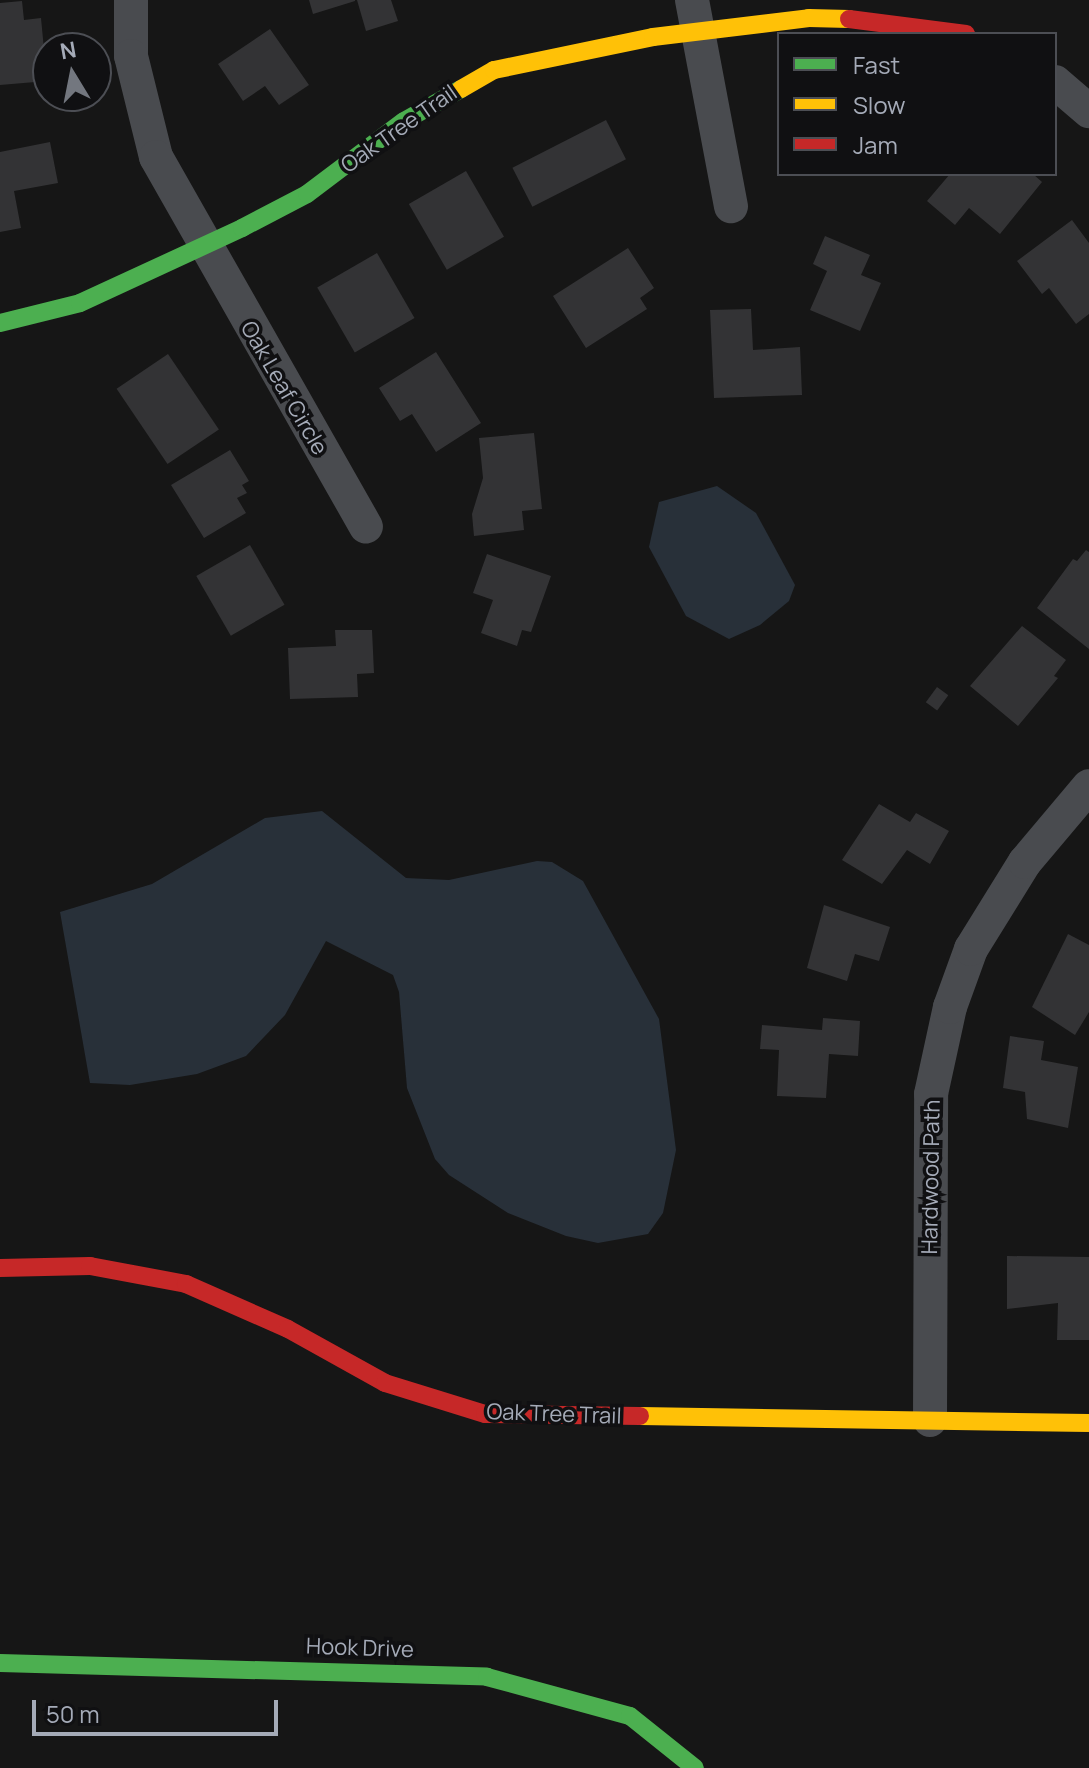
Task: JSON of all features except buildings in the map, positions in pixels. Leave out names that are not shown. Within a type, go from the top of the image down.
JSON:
[{"type":"street","name":"Oak Leaf Circle","points":[[131,0],[131,56],[143,115],[156,157],[203,248],[366,527]]},
{"type":"street","name":"Oak Tree Trail","points":[[0,323],[80,303],[203,248],[307,194],[404,121],[494,70],[694,16],[894,21],[955,32]]},
{"type":"street","points":[[694,16],[731,206]]},
{"type":"street","points":[[1057,84],[1089,111]]},
{"type":"street","name":"Hardwood Path","points":[[930,1420],[931,1094],[950,1007],[971,949],[1017,875],[1089,786]]},
{"type":"street","name":"Oak Tree Trail","points":[[0,1268],[90,1266],[186,1284],[288,1329],[385,1383],[485,1414],[1089,1423]]},
{"type":"street","name":"Hook Drive","points":[[0,1663],[487,1677],[630,1716],[695,1768]]},
{"type":"shaded area","points":[[717,486],[756,513],[795,585],[789,601],[760,625],[729,639],[686,616],[649,547],[659,502]]},
{"type":"shaded area","points":[[322,811],[406,878],[449,880],[537,861],[552,862],[583,881],[659,1019],[676,1150],[663,1213],[648,1234],[598,1243],[566,1236],[508,1213],[449,1175],[435,1159],[407,1088],[399,992],[393,975],[326,941],[285,1015],[246,1056],[197,1074],[130,1085],[90,1083],[60,912],[152,884],[265,818]]},
{"type":"traffic: fast","points":[[0,323],[80,303],[242,228],[307,194],[404,121],[461,89]]},
{"type":"traffic: fast","points":[[0,1663],[487,1677],[630,1716],[695,1768]]},
{"type":"traffic: slow","points":[[461,89],[494,70],[653,37],[809,18],[849,19]]},
{"type":"traffic: slow","points":[[640,1416],[1089,1423]]},
{"type":"traffic: jam","points":[[849,19],[950,32]]},
{"type":"traffic: jam","points":[[0,1268],[90,1266],[186,1284],[288,1329],[385,1383],[485,1414],[640,1416]]}]
